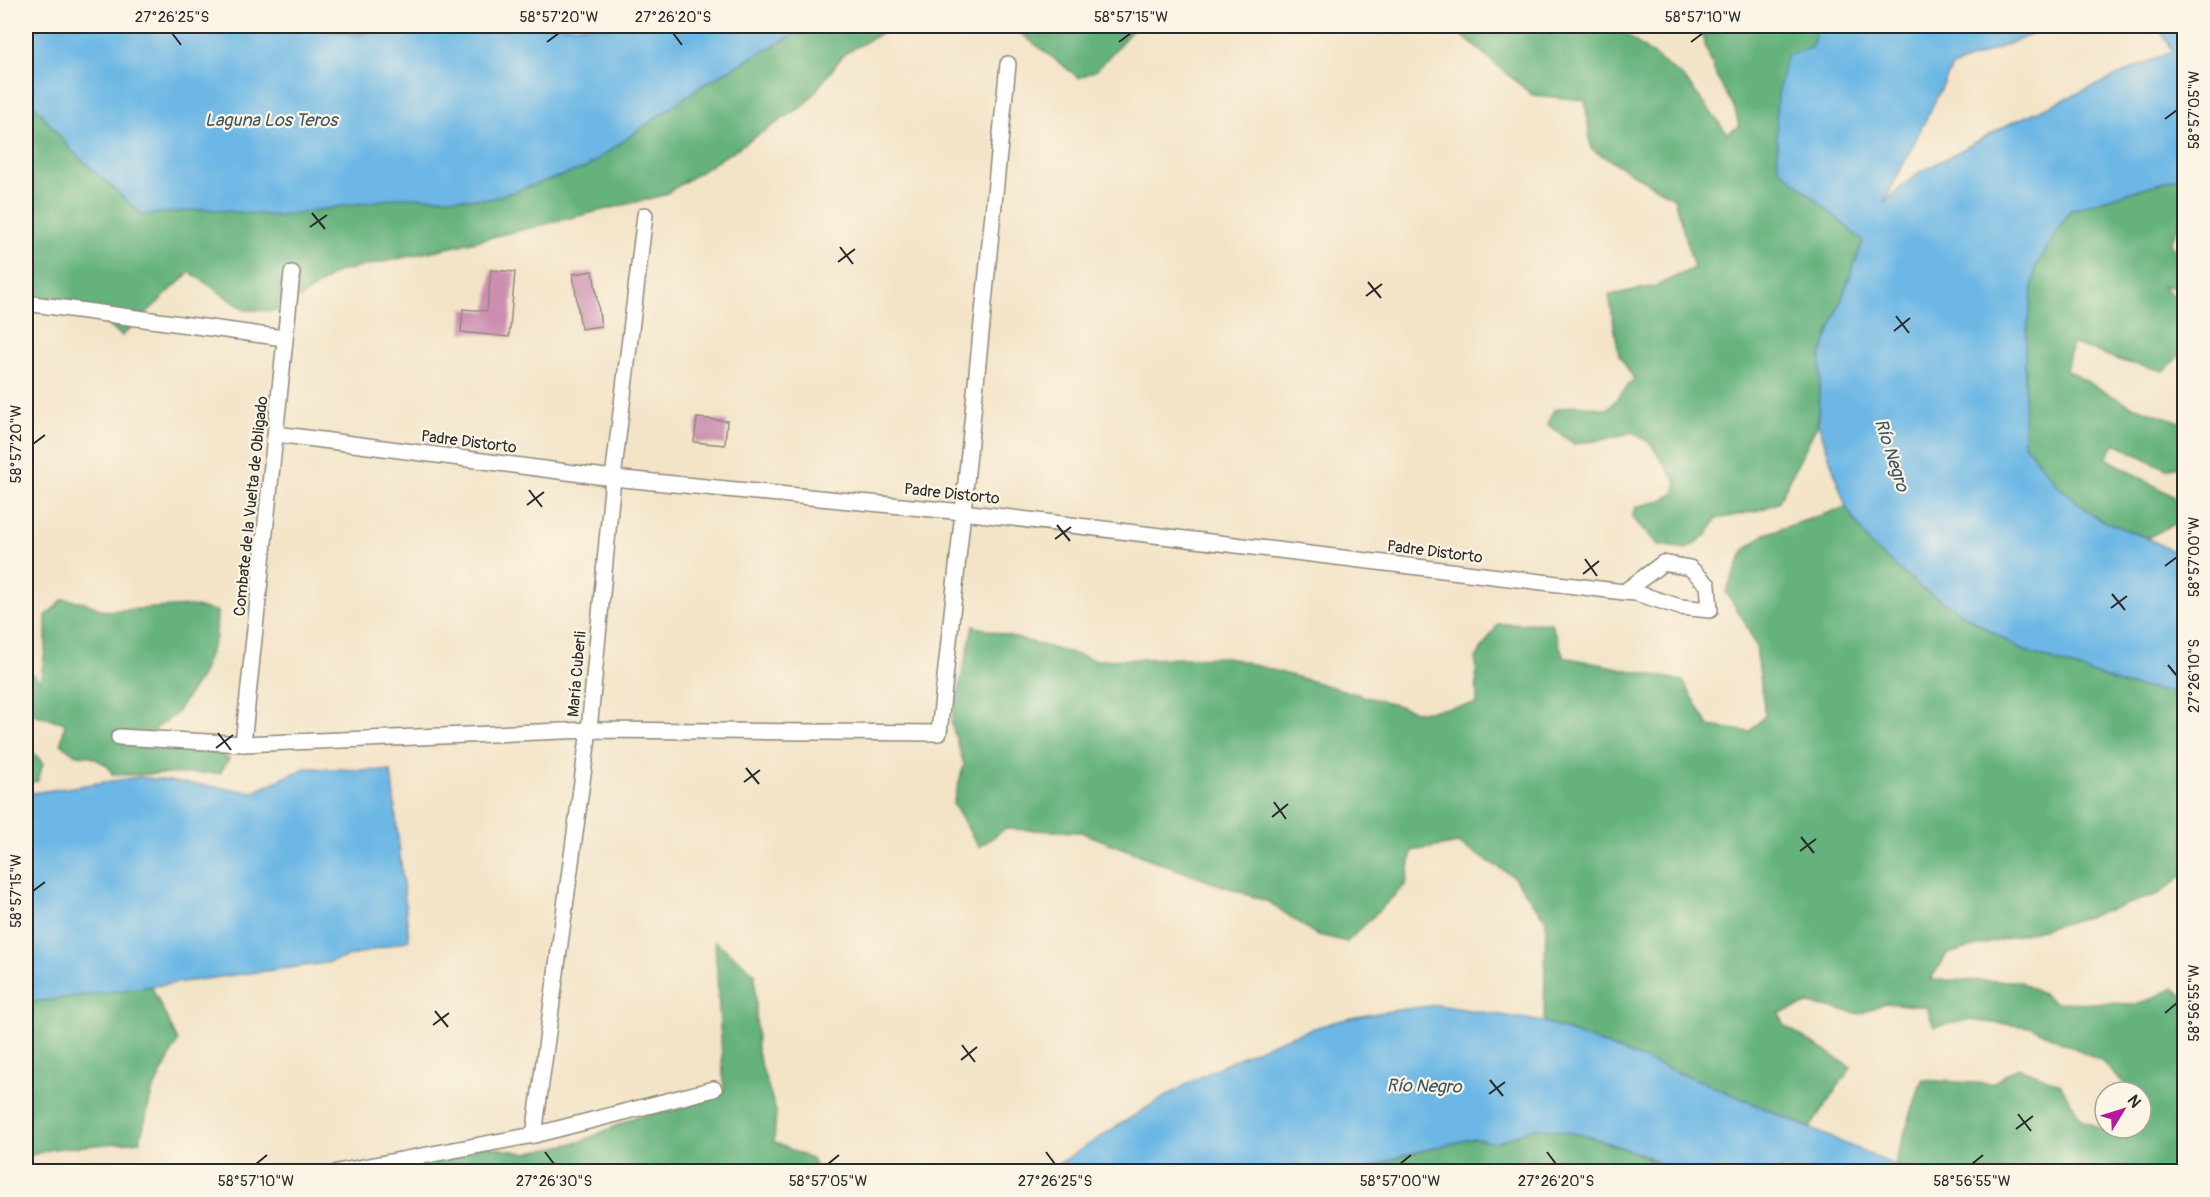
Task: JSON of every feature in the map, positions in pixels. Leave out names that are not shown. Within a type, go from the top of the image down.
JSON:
[{"type":"street","points":[[119,737],[243,744],[589,730],[939,733],[1008,64]]},
{"type":"street","name":"María Cuberli","points":[[534,1135],[589,730],[613,478],[645,215]]},
{"type":"street","name":"Combate de la Vuelta de Obligado","points":[[243,744],[292,273]]},
{"type":"street","points":[[26,303],[285,338]]},
{"type":"street","name":"Padre Distorto","points":[[276,434],[613,478],[963,512],[1624,592],[1680,607],[1710,610],[1708,585],[1690,568],[1663,563],[1624,592]]},
{"type":"street","points":[[338,1172],[534,1135],[714,1089]]},
{"type":"green space","points":[[310,26],[417,26],[355,35]]},
{"type":"green space","points":[[809,26],[894,26],[844,54],[805,105],[664,195],[456,246],[337,272],[282,311],[245,310],[190,272],[122,336],[80,305],[50,302],[26,293],[26,94],[71,150],[143,215],[206,209],[279,216],[402,197],[490,199],[585,168],[704,84]]},
{"type":"green space","points":[[1011,26],[1136,26],[1097,70],[1079,78]]},
{"type":"green space","points":[[1451,26],[1615,26],[1685,79],[1727,133],[1739,127],[1735,109],[1717,78],[1698,26],[1817,26],[1778,166],[1863,241],[1821,355],[1818,423],[1778,503],[1757,511],[1716,519],[1707,535],[1687,549],[1658,545],[1632,517],[1636,507],[1660,501],[1674,494],[1677,483],[1651,444],[1633,432],[1574,444],[1547,424],[1554,410],[1576,405],[1608,409],[1634,379],[1619,355],[1609,295],[1656,286],[1694,268],[1674,198],[1591,149],[1585,100],[1532,95]]},
{"type":"green space","points":[[2184,176],[2184,216],[2170,245],[2184,256],[2184,288],[2162,286],[2184,304],[2184,351],[2164,371],[2125,362],[2072,343],[2066,370],[2129,405],[2184,423],[2184,465],[2166,469],[2115,443],[2106,458],[2173,496],[2182,520],[2147,538],[2096,518],[2057,485],[2024,444],[2025,349],[2035,268],[2070,210]]},
{"type":"green space","points":[[1846,507],[1870,544],[1921,588],[2020,649],[2126,685],[2184,694],[2184,874],[2159,894],[2081,919],[1947,954],[1930,980],[2019,981],[2055,1002],[2140,1004],[2174,988],[2184,997],[2184,1171],[1908,1172],[1894,1165],[1922,1080],[1991,1084],[2018,1067],[2060,1084],[2082,1120],[2093,1125],[2093,1140],[2153,1140],[2153,1080],[2121,1080],[2100,1060],[2031,1027],[1968,1020],[1934,1027],[1926,1007],[1885,1003],[1860,1014],[1809,1004],[1779,1013],[1785,1026],[1851,1067],[1810,1128],[1701,1081],[1544,1022],[1546,920],[1513,876],[1458,843],[1412,851],[1406,884],[1347,942],[1315,934],[1269,902],[1194,876],[1081,832],[1005,829],[979,847],[953,804],[964,764],[951,723],[973,626],[1096,660],[1227,657],[1420,712],[1477,704],[1476,658],[1498,624],[1551,623],[1564,657],[1683,681],[1709,726],[1750,732],[1765,715],[1756,646],[1726,592],[1744,551],[1765,534]]},
{"type":"green space","points":[[63,599],[84,602],[104,611],[190,606],[217,611],[216,637],[201,676],[176,714],[158,727],[139,747],[210,749],[229,759],[220,773],[113,775],[107,765],[90,756],[76,755],[61,744],[65,723],[26,712],[26,668],[40,681],[46,645],[46,616]]},
{"type":"green space","points":[[26,745],[43,763],[38,781],[26,783]]},
{"type":"green space","points":[[715,941],[755,973],[757,1052],[776,1111],[774,1142],[813,1160],[817,1171],[719,1172],[712,1167],[668,1164],[657,1172],[403,1172],[429,1152],[474,1144],[525,1153],[580,1142],[638,1116],[676,1110],[724,1092]]},
{"type":"green space","points":[[151,986],[178,1041],[152,1092],[140,1141],[52,1149],[26,1157],[26,1003]]},
{"type":"green space","points":[[1537,1127],[1584,1135],[1634,1152],[1673,1171],[1362,1172],[1401,1156],[1474,1138],[1495,1143]]},
{"type":"green space","points":[[74,1168],[109,1171],[41,1171],[43,1169]]},
{"type":"water","name":"Laguna Los Teros","points":[[26,26],[310,26],[355,35],[417,26],[809,26],[704,84],[585,168],[490,199],[402,197],[279,216],[206,209],[143,215],[71,150],[26,94]]},
{"type":"water","name":"Río Negro","points":[[1817,26],[2052,26],[1952,67],[1884,203],[1915,175],[2009,124],[2173,51],[2157,26],[2184,26],[2184,176],[2070,210],[2035,268],[2025,349],[2024,444],[2057,485],[2096,518],[2147,538],[2184,557],[2184,694],[2126,685],[2020,649],[1921,588],[1870,544],[1846,507],[1818,423],[1821,355],[1863,241],[1778,167],[1776,104],[1786,56],[1812,48]]},
{"type":"water","points":[[305,768],[391,771],[409,940],[326,963],[26,1003],[26,794],[139,777],[254,792]]},
{"type":"water","name":"Río Negro","points":[[1438,1005],[1544,1022],[1701,1081],[1908,1171],[1675,1171],[1644,1155],[1584,1135],[1537,1127],[1495,1143],[1474,1138],[1401,1156],[1362,1171],[1048,1171],[1146,1108],[1248,1053],[1321,1026],[1350,1018]]},
{"type":"building","points":[[491,270],[515,272],[509,337],[461,332],[463,309],[487,311]]},
{"type":"building","points":[[593,271],[601,326],[581,329],[573,274]]},
{"type":"building","points":[[697,418],[727,421],[725,445],[694,442]]}]
